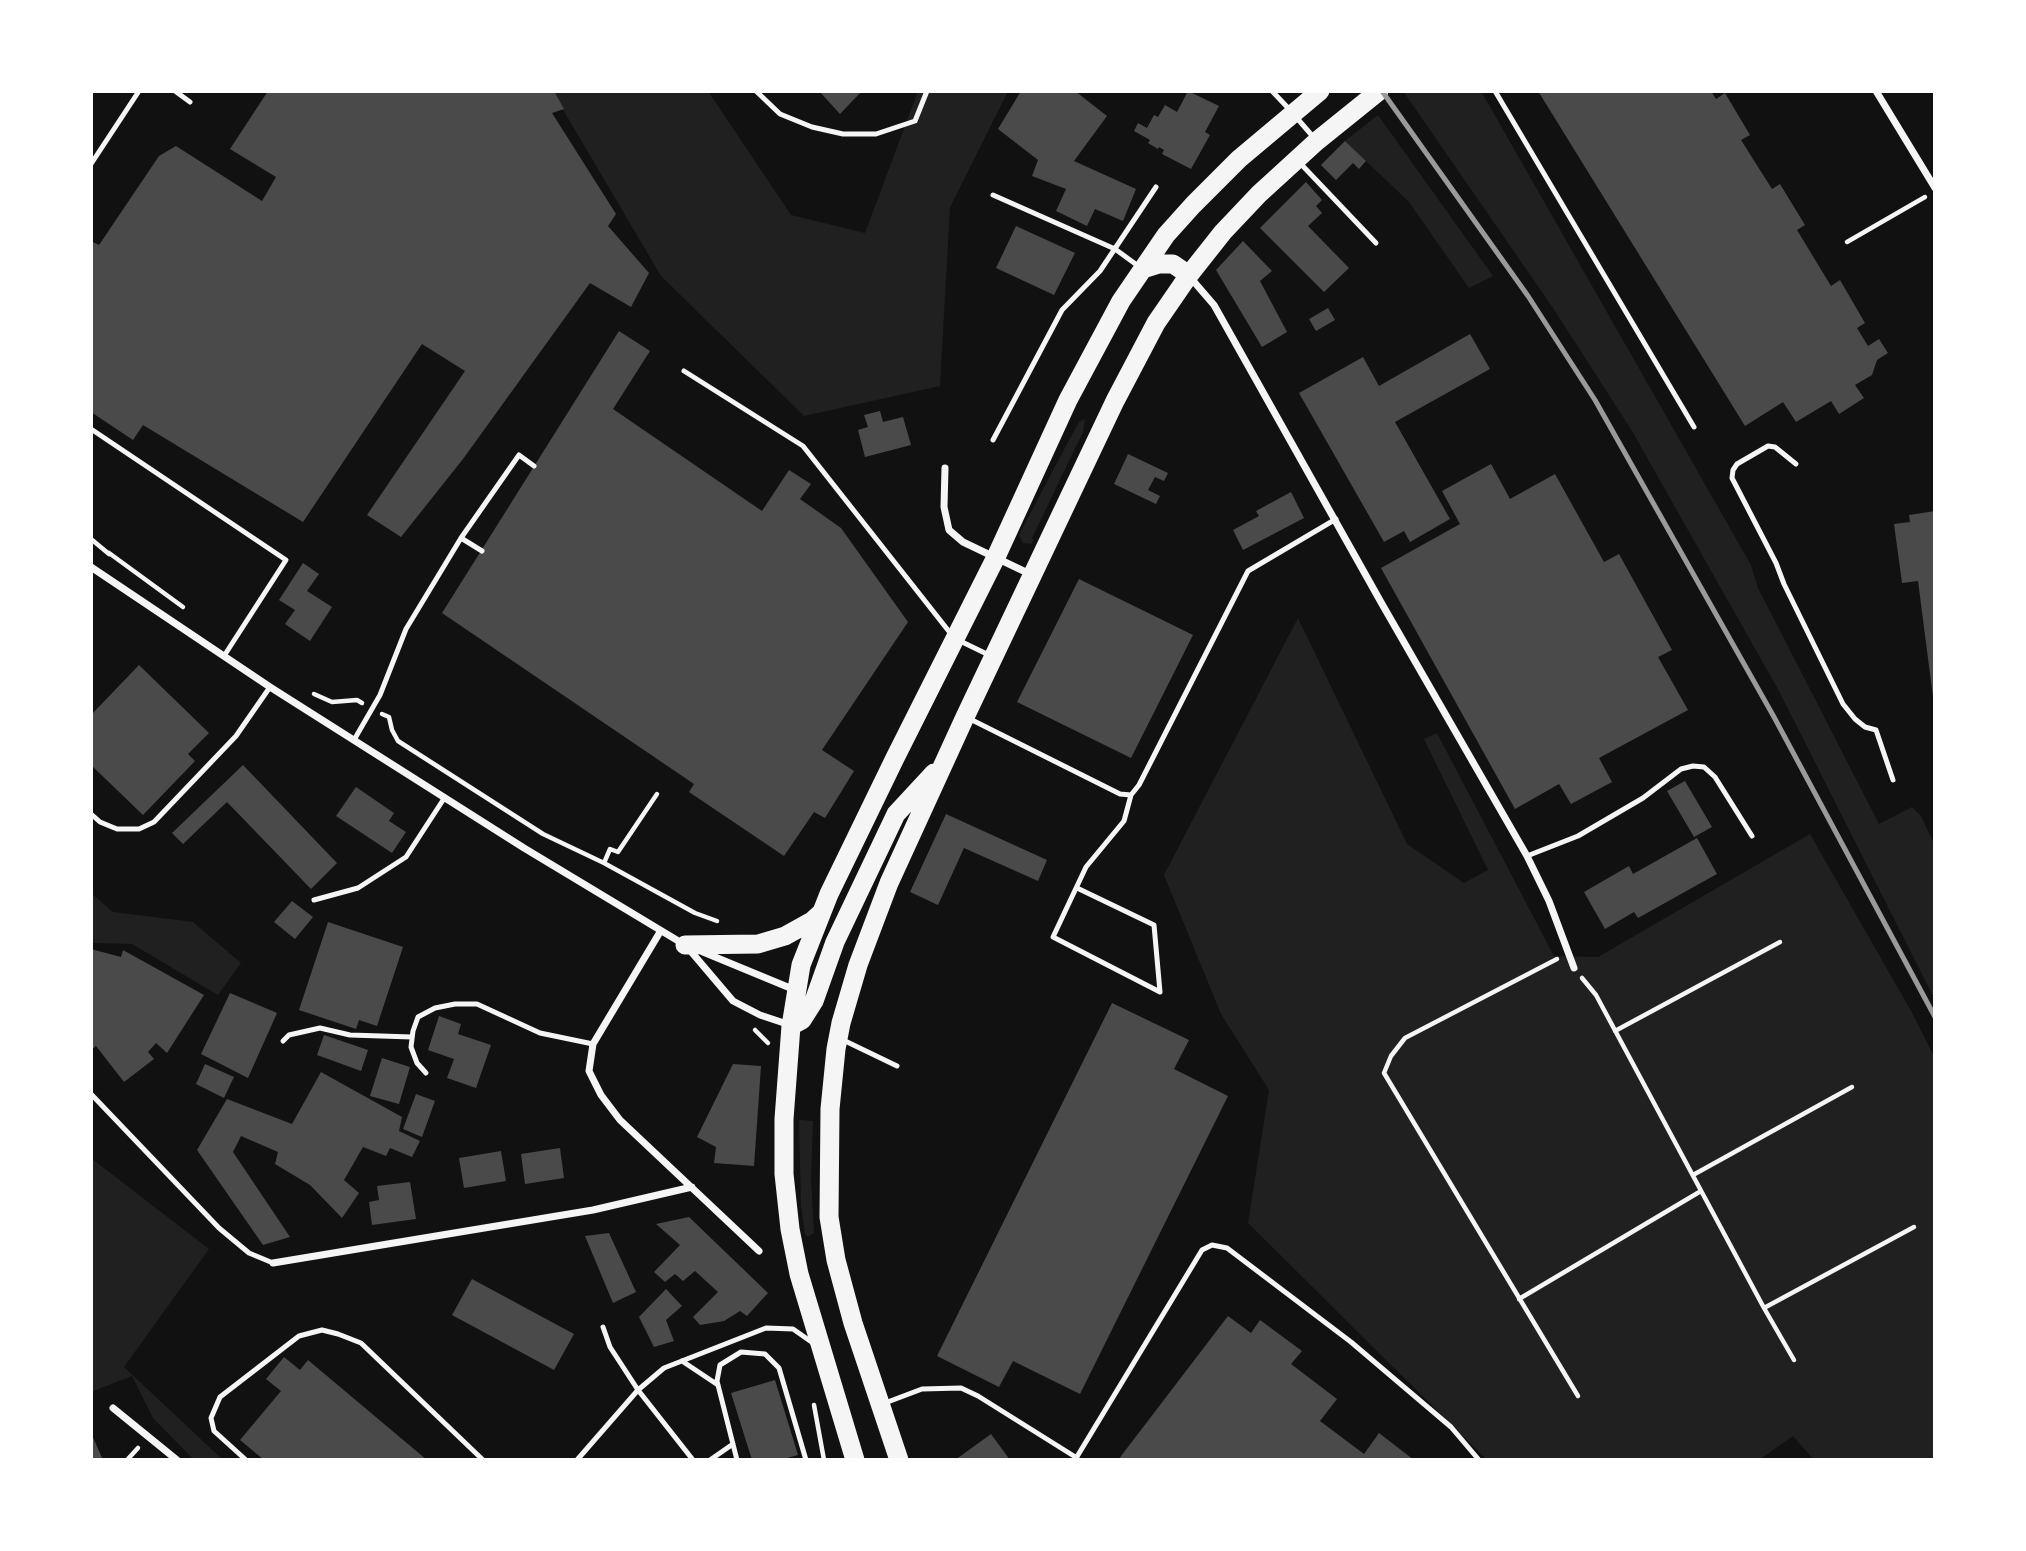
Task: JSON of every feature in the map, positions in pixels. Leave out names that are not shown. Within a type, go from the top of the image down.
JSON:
[{"type":"highway","points":[[855,1460],[799,1274],[790,1229],[784,1174],[784,1119],[791,1026],[795,991],[804,957],[895,758],[996,557],[1068,400],[1121,302],[1166,235],[1193,205],[1239,159],[1320,91]]},
{"type":"highway","points":[[899,1460],[879,1406],[836,1260],[829,1217],[830,1108],[839,1030],[858,965],[890,884],[965,717],[1115,401],[1156,323],[1223,232],[1259,194],[1317,141],[1379,91]]},
{"type":"highway","points":[[1143,269],[1158,264],[1173,264],[1189,275]]},
{"type":"highway","points":[[791,1026],[802,1020],[814,1001],[835,942],[896,814],[946,759]]},
{"type":"highway","points":[[685,945],[744,946],[766,942],[796,931],[823,911]]},
{"type":"highway","points":[[795,991],[829,1010],[839,1030]]},
{"type":"street","points":[[1876,91],[1935,190]]},
{"type":"street","points":[[1189,275],[1214,305],[1527,856],[1549,901],[1574,968]]},
{"type":"street","points":[[945,468],[944,507],[949,530],[963,541],[1033,575]]},
{"type":"street","points":[[91,566],[270,687],[660,932],[795,991]]},
{"type":"street","points":[[660,932],[593,1044],[589,1071],[601,1095],[620,1120],[759,1251]]},
{"type":"street","points":[[685,945],[733,1001],[760,1015],[791,1026]]},
{"type":"street","points":[[273,1263],[593,1210],[692,1187]]},
{"type":"street","points":[[113,1408],[177,1460]]},
{"type":"lane","points":[[91,164],[139,91]]},
{"type":"lane","points":[[175,91],[190,102]]},
{"type":"lane","points":[[756,91],[780,114],[812,127],[843,134],[876,134],[915,121],[927,91]]},
{"type":"lane","points":[[1272,91],[1317,141]]},
{"type":"lane","points":[[1494,91],[1694,427]]},
{"type":"lane","points":[[1297,160],[1376,243]]},
{"type":"lane","points":[[993,440],[1062,310],[1100,271],[1156,187]]},
{"type":"lane","points":[[993,195],[1115,249],[1143,269]]},
{"type":"lane","points":[[684,371],[803,446],[955,639],[994,657]]},
{"type":"lane","points":[[91,429],[286,560],[224,656]]},
{"type":"lane","points":[[1796,464],[1775,447],[1768,446],[1737,464],[1732,478],[1843,704],[1865,727],[1876,730],[1893,780]]},
{"type":"lane","points":[[354,740],[373,709],[406,629],[461,538],[519,455],[534,466]]},
{"type":"lane","points":[[1077,888],[1154,925],[1160,992],[1053,937],[1086,867],[1124,821],[1131,794],[1139,785],[1248,571],[1336,519]]},
{"type":"lane","points":[[461,538],[482,551]]},
{"type":"lane","points":[[91,814],[100,822],[117,829],[139,829],[154,822],[236,736],[270,687]]},
{"type":"lane","points":[[965,717],[1121,794],[1131,794]]},
{"type":"lane","points":[[1527,856],[1578,836],[1643,798],[1681,769],[1693,766],[1704,767],[1715,777],[1752,836]]},
{"type":"lane","points":[[314,900],[358,888],[406,857],[445,797]]},
{"type":"lane","points":[[426,1073],[417,1063],[411,1047],[418,1017],[435,1008],[455,1004],[477,1004],[540,1033],[593,1044]]},
{"type":"lane","points":[[283,1041],[289,1035],[320,1028],[350,1035],[412,1037]]},
{"type":"lane","points":[[839,1030],[898,1066]]},
{"type":"lane","points":[[91,1094],[219,1228],[249,1253],[273,1263]]},
{"type":"lane","points":[[879,1406],[922,1389],[961,1388],[978,1396],[1076,1459],[1202,1250],[1212,1245],[1227,1248],[1350,1342],[1451,1427],[1479,1460]]},
{"type":"lane","points":[[603,1327],[610,1346],[638,1390],[693,1460]]},
{"type":"lane","points":[[577,1460],[638,1390],[664,1368],[766,1328],[793,1329],[822,1349]]},
{"type":"lane","points":[[246,1460],[214,1431],[211,1418],[219,1397],[299,1336],[322,1330],[360,1343],[483,1460]]},
{"type":"lane","points":[[737,1460],[718,1385],[720,1365],[741,1352],[765,1354],[779,1368],[806,1460]]},
{"type":"lane","points":[[681,1361],[718,1385]]},
{"type":"lane","points":[[710,1460],[733,1444]]},
{"type":"path","points":[[1847,242],[1935,190]]},
{"type":"path","points":[[307,691],[332,702],[357,699],[389,717],[398,741],[543,834],[604,863],[695,913],[728,926]]},
{"type":"path","points":[[604,863],[610,849],[618,852],[657,794]]},
{"type":"path","points":[[1615,1031],[1780,942]]},
{"type":"path","points":[[1567,954],[1405,1038],[1391,1056],[1384,1073],[1578,1396]]},
{"type":"path","points":[[1574,968],[1596,995],[1763,1308],[1794,1360]]},
{"type":"path","points":[[1693,1175],[1852,1087]]},
{"type":"path","points":[[1519,1299],[1701,1191]]},
{"type":"path","points":[[1763,1308],[1914,1227]]},
{"type":"shaded area","points":[[552,91],[708,91],[791,215],[865,233],[918,91],[1008,91],[950,207],[940,386],[804,416],[661,276]]},
{"type":"shaded area","points":[[1403,91],[1481,91],[1751,565],[1758,588],[1879,824],[1912,807],[1921,816],[1935,846],[1935,1000],[1779,691],[1632,431],[1553,308]]},
{"type":"shaded area","points":[[1378,115],[1493,276],[1469,288],[1409,202],[1345,141]]},
{"type":"shaded area","points":[[1085,419],[1083,432],[1032,538],[1034,540],[1031,544],[1023,543],[1019,535],[1079,422]]},
{"type":"shaded area","points":[[1298,618],[1407,844],[1464,883],[1488,870],[1424,739],[1437,733],[1554,956],[1598,957],[1810,834],[1935,1058],[1935,1460],[1814,1460],[1793,1436],[1759,1460],[1487,1460],[1248,1223],[1269,1090],[1221,1014],[1164,875]]},
{"type":"shaded area","points":[[91,893],[113,912],[193,922],[241,963],[218,995],[132,944],[94,943],[91,940]]},
{"type":"shaded area","points":[[799,1120],[813,1121],[811,1179],[814,1233],[808,1237],[805,1234],[801,1205]]},
{"type":"shaded area","points":[[91,1158],[209,1249],[124,1367],[223,1460],[194,1460],[153,1418],[132,1376],[91,1392]]},
{"type":"building","points":[[268,91],[554,91],[564,109],[552,113],[616,214],[608,226],[649,273],[631,307],[590,283],[463,459],[401,537],[367,515],[465,371],[422,344],[303,522],[143,425],[133,440],[91,412],[91,241],[99,245],[159,156],[176,146],[262,201],[276,177],[230,149]]},
{"type":"building","points":[[819,91],[862,91],[840,114]]},
{"type":"building","points":[[1021,91],[1075,91],[1107,116],[1074,161],[1136,189],[1123,221],[1095,209],[1087,226],[1056,211],[1066,189],[1032,176],[1038,160],[998,129]]},
{"type":"building","points":[[1188,91],[1219,106],[1205,132],[1210,135],[1191,169],[1162,154],[1164,150],[1148,143],[1150,140],[1134,131],[1138,123],[1147,128],[1154,115],[1158,117],[1165,105],[1177,112]]},
{"type":"building","points":[[1538,91],[1711,91],[1716,99],[1725,93],[1750,135],[1741,140],[1772,189],[1780,184],[1805,225],[1797,230],[1831,286],[1840,280],[1865,323],[1857,328],[1868,346],[1879,339],[1888,353],[1877,360],[1872,375],[1855,385],[1864,398],[1839,414],[1831,401],[1796,422],[1783,402],[1745,426]]},
{"type":"building","points":[[1345,141],[1366,161],[1359,169],[1353,163],[1336,180],[1321,165]]},
{"type":"building","points":[[1306,182],[1322,200],[1316,206],[1322,213],[1308,226],[1349,268],[1324,292],[1260,228]]},
{"type":"building","points":[[1016,226],[1075,253],[1054,295],[996,268]]},
{"type":"building","points":[[1243,241],[1272,271],[1260,281],[1287,332],[1262,347],[1216,270]]},
{"type":"building","points":[[1328,308],[1335,320],[1316,331],[1309,319]]},
{"type":"building","points":[[619,331],[650,351],[613,409],[762,511],[789,470],[811,484],[800,499],[841,528],[908,622],[822,750],[854,771],[825,818],[814,812],[784,856],[689,792],[694,784],[442,613]]},
{"type":"building","points":[[1470,334],[1490,369],[1395,422],[1450,519],[1410,542],[1404,531],[1384,542],[1299,393],[1363,357],[1379,386]]},
{"type":"building","points":[[880,411],[883,422],[903,417],[911,445],[865,457],[858,430],[868,427],[864,415]]},
{"type":"building","points":[[1128,454],[1168,473],[1164,481],[1155,477],[1148,490],[1160,496],[1156,504],[1114,484]]},
{"type":"building","points":[[1491,464],[1510,499],[1555,474],[1604,562],[1619,554],[1672,650],[1658,657],[1688,710],[1599,758],[1612,782],[1571,804],[1559,784],[1515,809],[1381,568],[1460,524],[1442,491]]},
{"type":"building","points":[[1291,492],[1304,518],[1243,550],[1233,530],[1259,516],[1256,511]]},
{"type":"building","points":[[1935,511],[1933,697],[1918,581],[1902,583],[1894,524],[1910,522],[1909,515]]},
{"type":"building","points":[[303,563],[319,574],[307,591],[332,607],[310,641],[285,624],[295,610],[279,600]]},
{"type":"building","points":[[1079,579],[1193,635],[1131,758],[1017,702]]},
{"type":"building","points":[[139,665],[209,733],[188,754],[195,761],[143,815],[91,765],[91,715]]},
{"type":"building","points":[[243,765],[337,863],[311,889],[227,802],[183,844],[172,833]]},
{"type":"building","points":[[1685,781],[1712,827],[1694,837],[1667,791]]},
{"type":"building","points":[[356,787],[394,813],[389,821],[406,832],[392,853],[336,816]]},
{"type":"building","points":[[946,814],[1047,860],[1038,881],[964,848],[938,905],[910,892]]},
{"type":"building","points":[[1697,838],[1717,874],[1638,918],[1634,912],[1605,929],[1584,892],[1629,866],[1633,874]]},
{"type":"building","points":[[292,901],[313,917],[295,939],[274,922]]},
{"type":"building","points":[[328,922],[403,947],[377,1026],[359,1020],[356,1029],[299,1010]]},
{"type":"building","points":[[91,949],[121,957],[123,950],[204,995],[167,1053],[156,1043],[148,1052],[154,1059],[124,1082],[96,1046],[91,1050]]},
{"type":"building","points":[[230,993],[277,1013],[248,1078],[201,1054]]},
{"type":"building","points":[[1112,1003],[1189,1040],[1174,1069],[1228,1096],[1080,1394],[1013,1361],[999,1387],[937,1356]]},
{"type":"building","points":[[439,1016],[461,1024],[458,1034],[491,1045],[476,1088],[447,1078],[454,1059],[428,1050]]},
{"type":"building","points":[[324,1035],[368,1050],[361,1071],[317,1055]]},
{"type":"building","points":[[382,1058],[410,1067],[399,1104],[370,1096]]},
{"type":"building","points":[[205,1064],[234,1077],[224,1098],[196,1084]]},
{"type":"building","points":[[733,1064],[761,1066],[754,1166],[714,1163],[716,1147],[697,1137]]},
{"type":"building","points":[[321,1072],[402,1117],[399,1131],[420,1141],[412,1157],[390,1148],[386,1156],[363,1147],[344,1180],[359,1193],[342,1218],[310,1185],[275,1164],[278,1152],[241,1136],[233,1152],[290,1237],[263,1245],[197,1150],[227,1099],[292,1124]]},
{"type":"building","points":[[416,1094],[435,1101],[422,1137],[403,1129]]},
{"type":"building","points":[[560,1148],[564,1178],[525,1184],[521,1154]]},
{"type":"building","points":[[501,1151],[506,1181],[464,1188],[459,1158]]},
{"type":"building","points":[[410,1182],[416,1219],[372,1225],[369,1202],[379,1200],[377,1186]]},
{"type":"building","points":[[689,1217],[768,1293],[747,1316],[740,1311],[724,1321],[700,1325],[693,1317],[718,1292],[695,1271],[683,1281],[675,1274],[665,1282],[654,1272],[680,1245],[656,1224]]},
{"type":"building","points":[[609,1233],[636,1292],[613,1303],[585,1236]]},
{"type":"building","points":[[472,1279],[574,1334],[554,1370],[452,1315]]},
{"type":"building","points":[[666,1289],[682,1306],[666,1320],[674,1341],[654,1347],[639,1317]]},
{"type":"building","points":[[1228,1316],[1251,1333],[1260,1320],[1302,1351],[1291,1364],[1337,1399],[1320,1421],[1364,1454],[1379,1433],[1414,1460],[1118,1460]]},
{"type":"building","points":[[284,1357],[300,1370],[308,1360],[427,1460],[264,1460],[240,1440],[281,1391],[266,1379]]},
{"type":"building","points":[[775,1380],[798,1455],[780,1460],[752,1460],[731,1393]]},
{"type":"building","points":[[91,1433],[103,1460],[91,1460]]},
{"type":"building","points":[[991,1434],[1010,1460],[955,1460]]},
{"type":"railway","points":[[1382,91],[1528,296],[1595,400],[1774,717],[1935,1017]]}]
